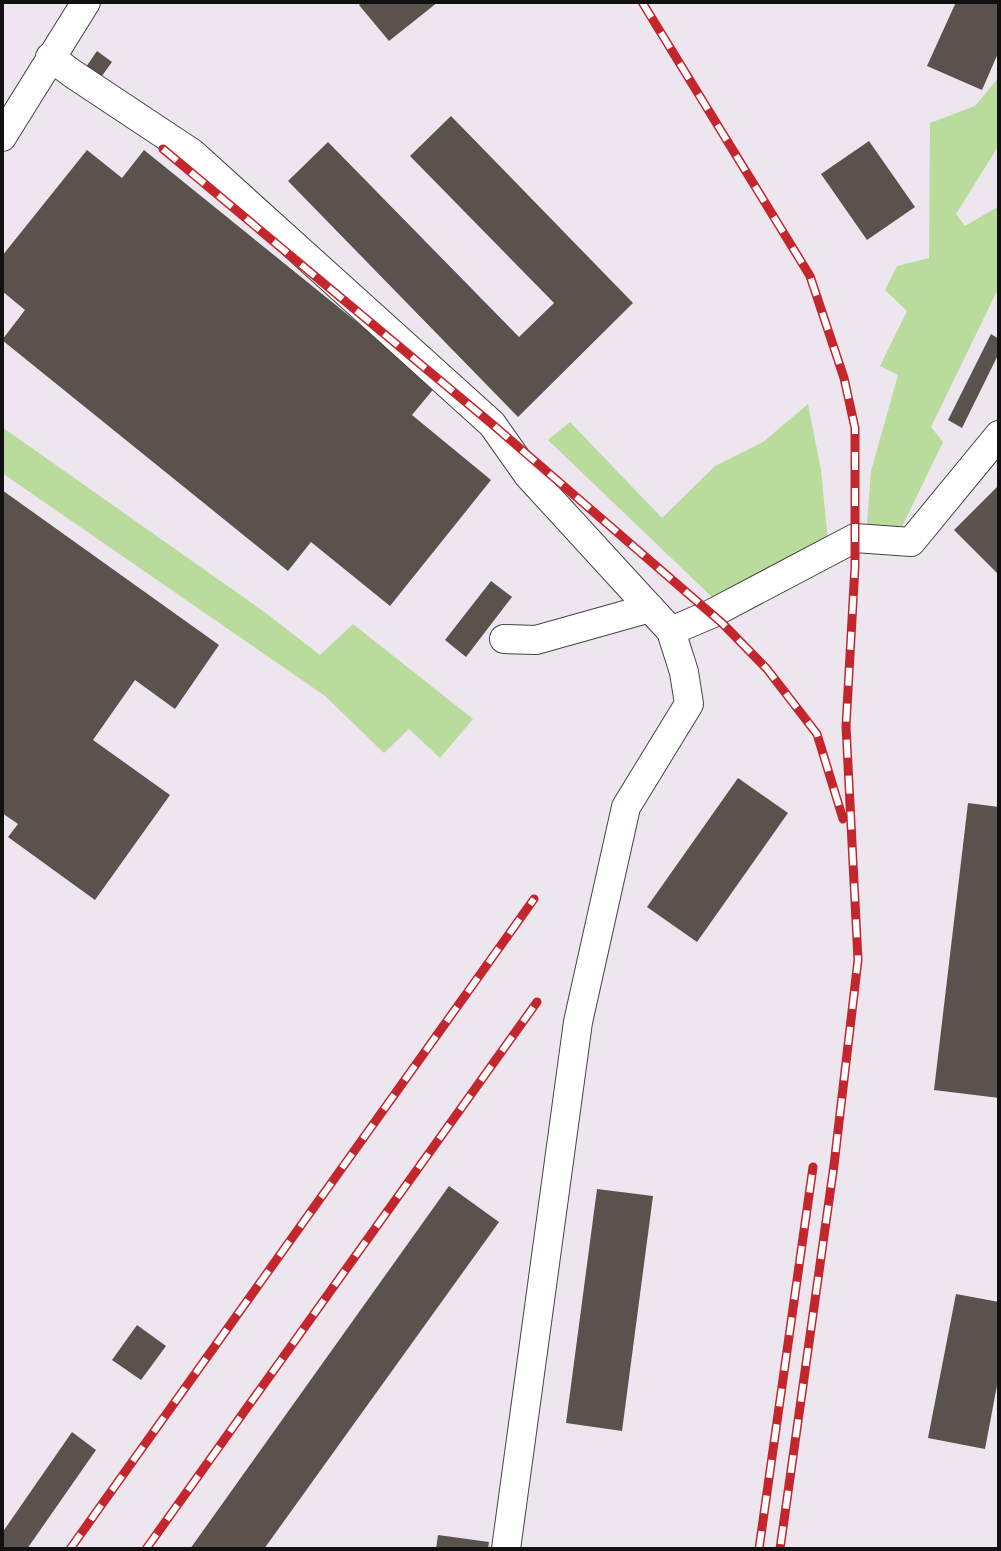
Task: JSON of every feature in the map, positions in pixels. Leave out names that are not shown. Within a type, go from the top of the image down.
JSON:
[{"type":"street","points":[[2,137],[86,2]]},
{"type":"street","points":[[50,57],[192,153],[492,424],[528,475],[671,631],[684,672],[689,704],[626,807],[578,1022],[506,1549]]},
{"type":"street","points":[[671,631],[711,614],[855,538],[911,542],[999,435]]},
{"type":"street","points":[[504,639],[536,640],[650,608]]},
{"type":"shaded area","points":[[2,2],[999,2],[999,1549],[2,1549]]},
{"type":"green space","points":[[999,77],[999,145],[956,214],[965,226],[999,206],[999,287],[931,427],[943,442],[901,529],[867,524],[871,471],[898,375],[880,366],[907,311],[885,290],[897,266],[929,258],[930,123],[975,106]]},
{"type":"green space","points":[[808,404],[821,470],[828,541],[715,600],[548,440],[570,422],[662,518],[715,466],[763,442]]},
{"type":"green space","points":[[2,427],[263,611],[320,655],[353,624],[473,719],[440,758],[409,729],[384,753],[325,696],[2,473]]},
{"type":"building","points":[[363,2],[438,2],[389,41],[359,5]]},
{"type":"building","points":[[956,2],[999,2],[999,51],[982,90],[927,66]]},
{"type":"building","points":[[97,51],[112,62],[99,80],[84,70]]},
{"type":"building","points":[[451,116],[633,303],[518,417],[288,181],[328,142],[519,337],[554,303],[410,156]]},
{"type":"building","points":[[869,141],[915,207],[867,240],[821,174]]},
{"type":"building","points":[[87,150],[122,178],[144,150],[436,386],[412,415],[491,480],[390,606],[311,542],[288,571],[2,340],[25,310],[2,291],[2,256]]},
{"type":"building","points":[[991,334],[999,339],[999,353],[962,428],[948,420]]},
{"type":"building","points":[[999,485],[999,575],[954,530]]},
{"type":"building","points":[[2,490],[219,645],[175,709],[135,680],[93,740],[170,795],[95,900],[8,837],[18,824],[2,813]]},
{"type":"building","points":[[491,581],[512,597],[466,657],[445,640]]},
{"type":"building","points":[[738,778],[788,813],[697,942],[647,907]]},
{"type":"building","points":[[968,803],[999,807],[999,1098],[934,1090]]},
{"type":"building","points":[[449,1186],[499,1222],[264,1549],[190,1549]]},
{"type":"building","points":[[597,1189],[653,1196],[622,1431],[566,1423]]},
{"type":"building","points":[[956,1294],[999,1302],[999,1375],[985,1449],[928,1438]]},
{"type":"building","points":[[137,1325],[166,1346],[141,1380],[112,1360]]},
{"type":"building","points":[[72,1432],[96,1450],[27,1549],[2,1549],[2,1533]]},
{"type":"building","points":[[438,1535],[489,1542],[488,1549],[436,1549]]},
{"type":"railway","points":[[642,2],[810,276],[844,378],[855,428],[855,566],[846,726],[858,960],[834,1165],[780,1549]]},
{"type":"railway","points":[[163,149],[492,424],[722,623],[767,669],[817,734],[843,819]]},
{"type":"railway","points":[[70,1549],[534,899]]},
{"type":"railway","points":[[146,1549],[537,1002]]},
{"type":"railway","points":[[759,1549],[813,1167]]}]
